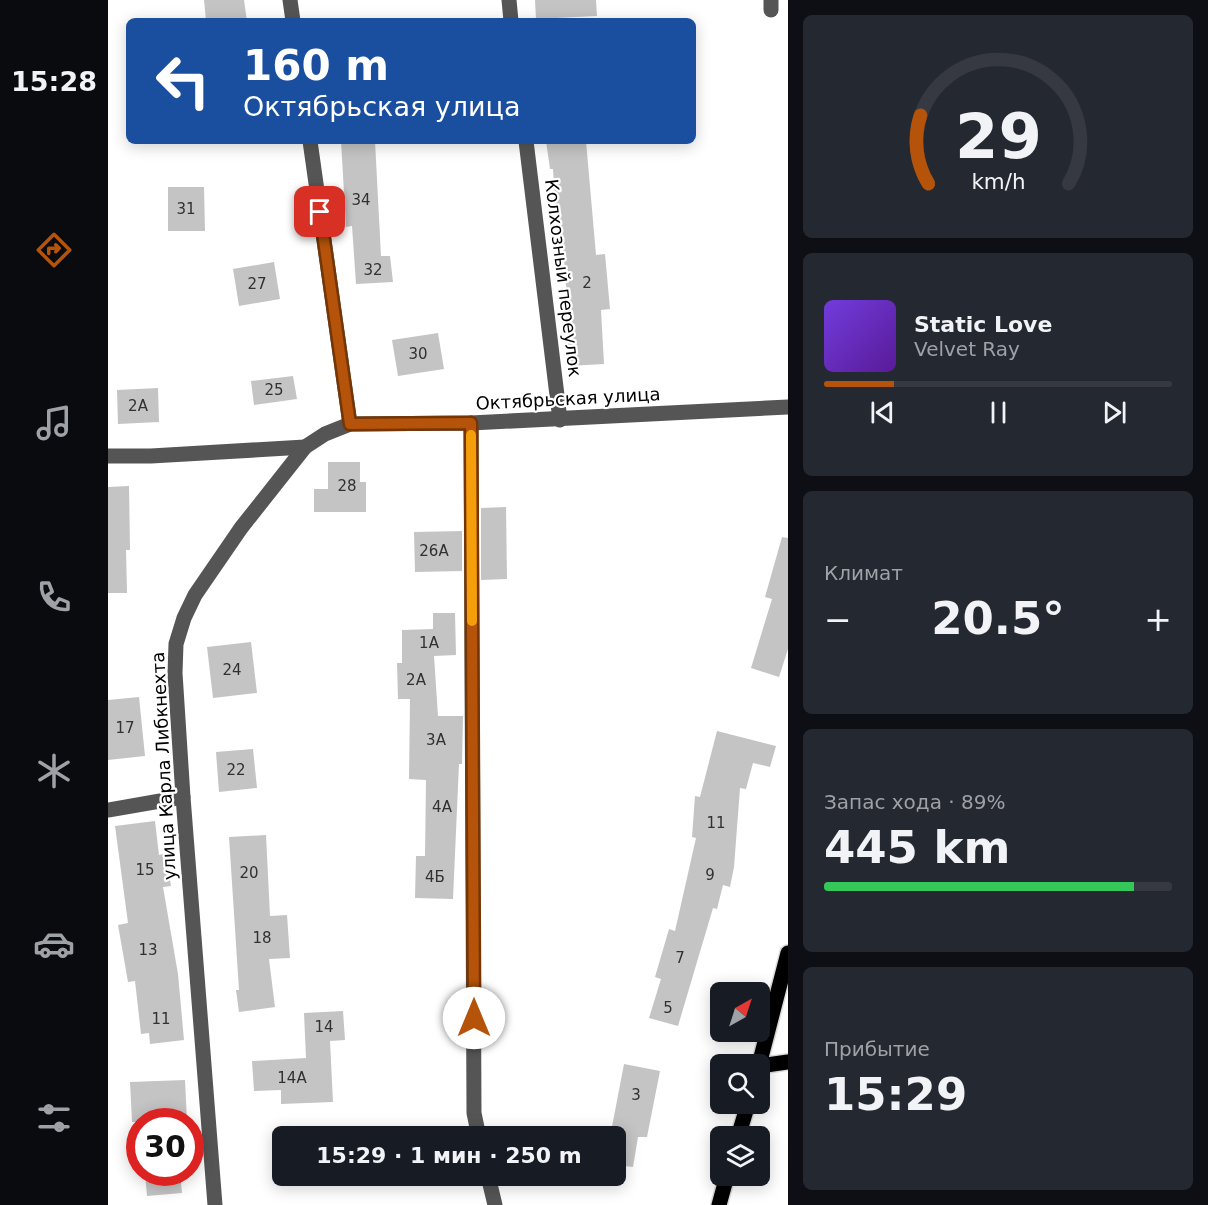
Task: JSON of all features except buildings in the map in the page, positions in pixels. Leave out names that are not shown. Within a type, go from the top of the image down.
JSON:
[{"type":"main road","points":[[762,1054],[788,953]]},
{"type":"main road","points":[[770,1064],[788,1062]]},
{"type":"main road","points":[[718,1205],[724,1186]]},
{"type":"street","points":[[290,0],[293,18]]},
{"type":"street","points":[[509,0],[512,18]]},
{"type":"street","points":[[310,144],[350,424]]},
{"type":"street","name":"Колхозный переулок","points":[[526,144],[560,420]]},
{"type":"street","name":"Октябрьская улица","points":[[350,424],[560,420],[788,407]]},
{"type":"street","points":[[471,423],[474,1113],[477,1126]]},
{"type":"street","name":"улица Карла Либкнехта","points":[[214,1205],[183,797],[175,673],[176,644],[184,618],[209,573],[241,528],[305,447],[326,434],[350,424]]},
{"type":"street","points":[[108,456],[151,456],[305,447]]},
{"type":"street","points":[[108,810],[183,797]]},
{"type":"street","points":[[490,1186],[495,1205]]},
{"type":"slow traffic","points":[[471,435],[472,621]]},
{"type":"route","points":[[320,212],[350,424],[471,423],[474,1018]]}]
